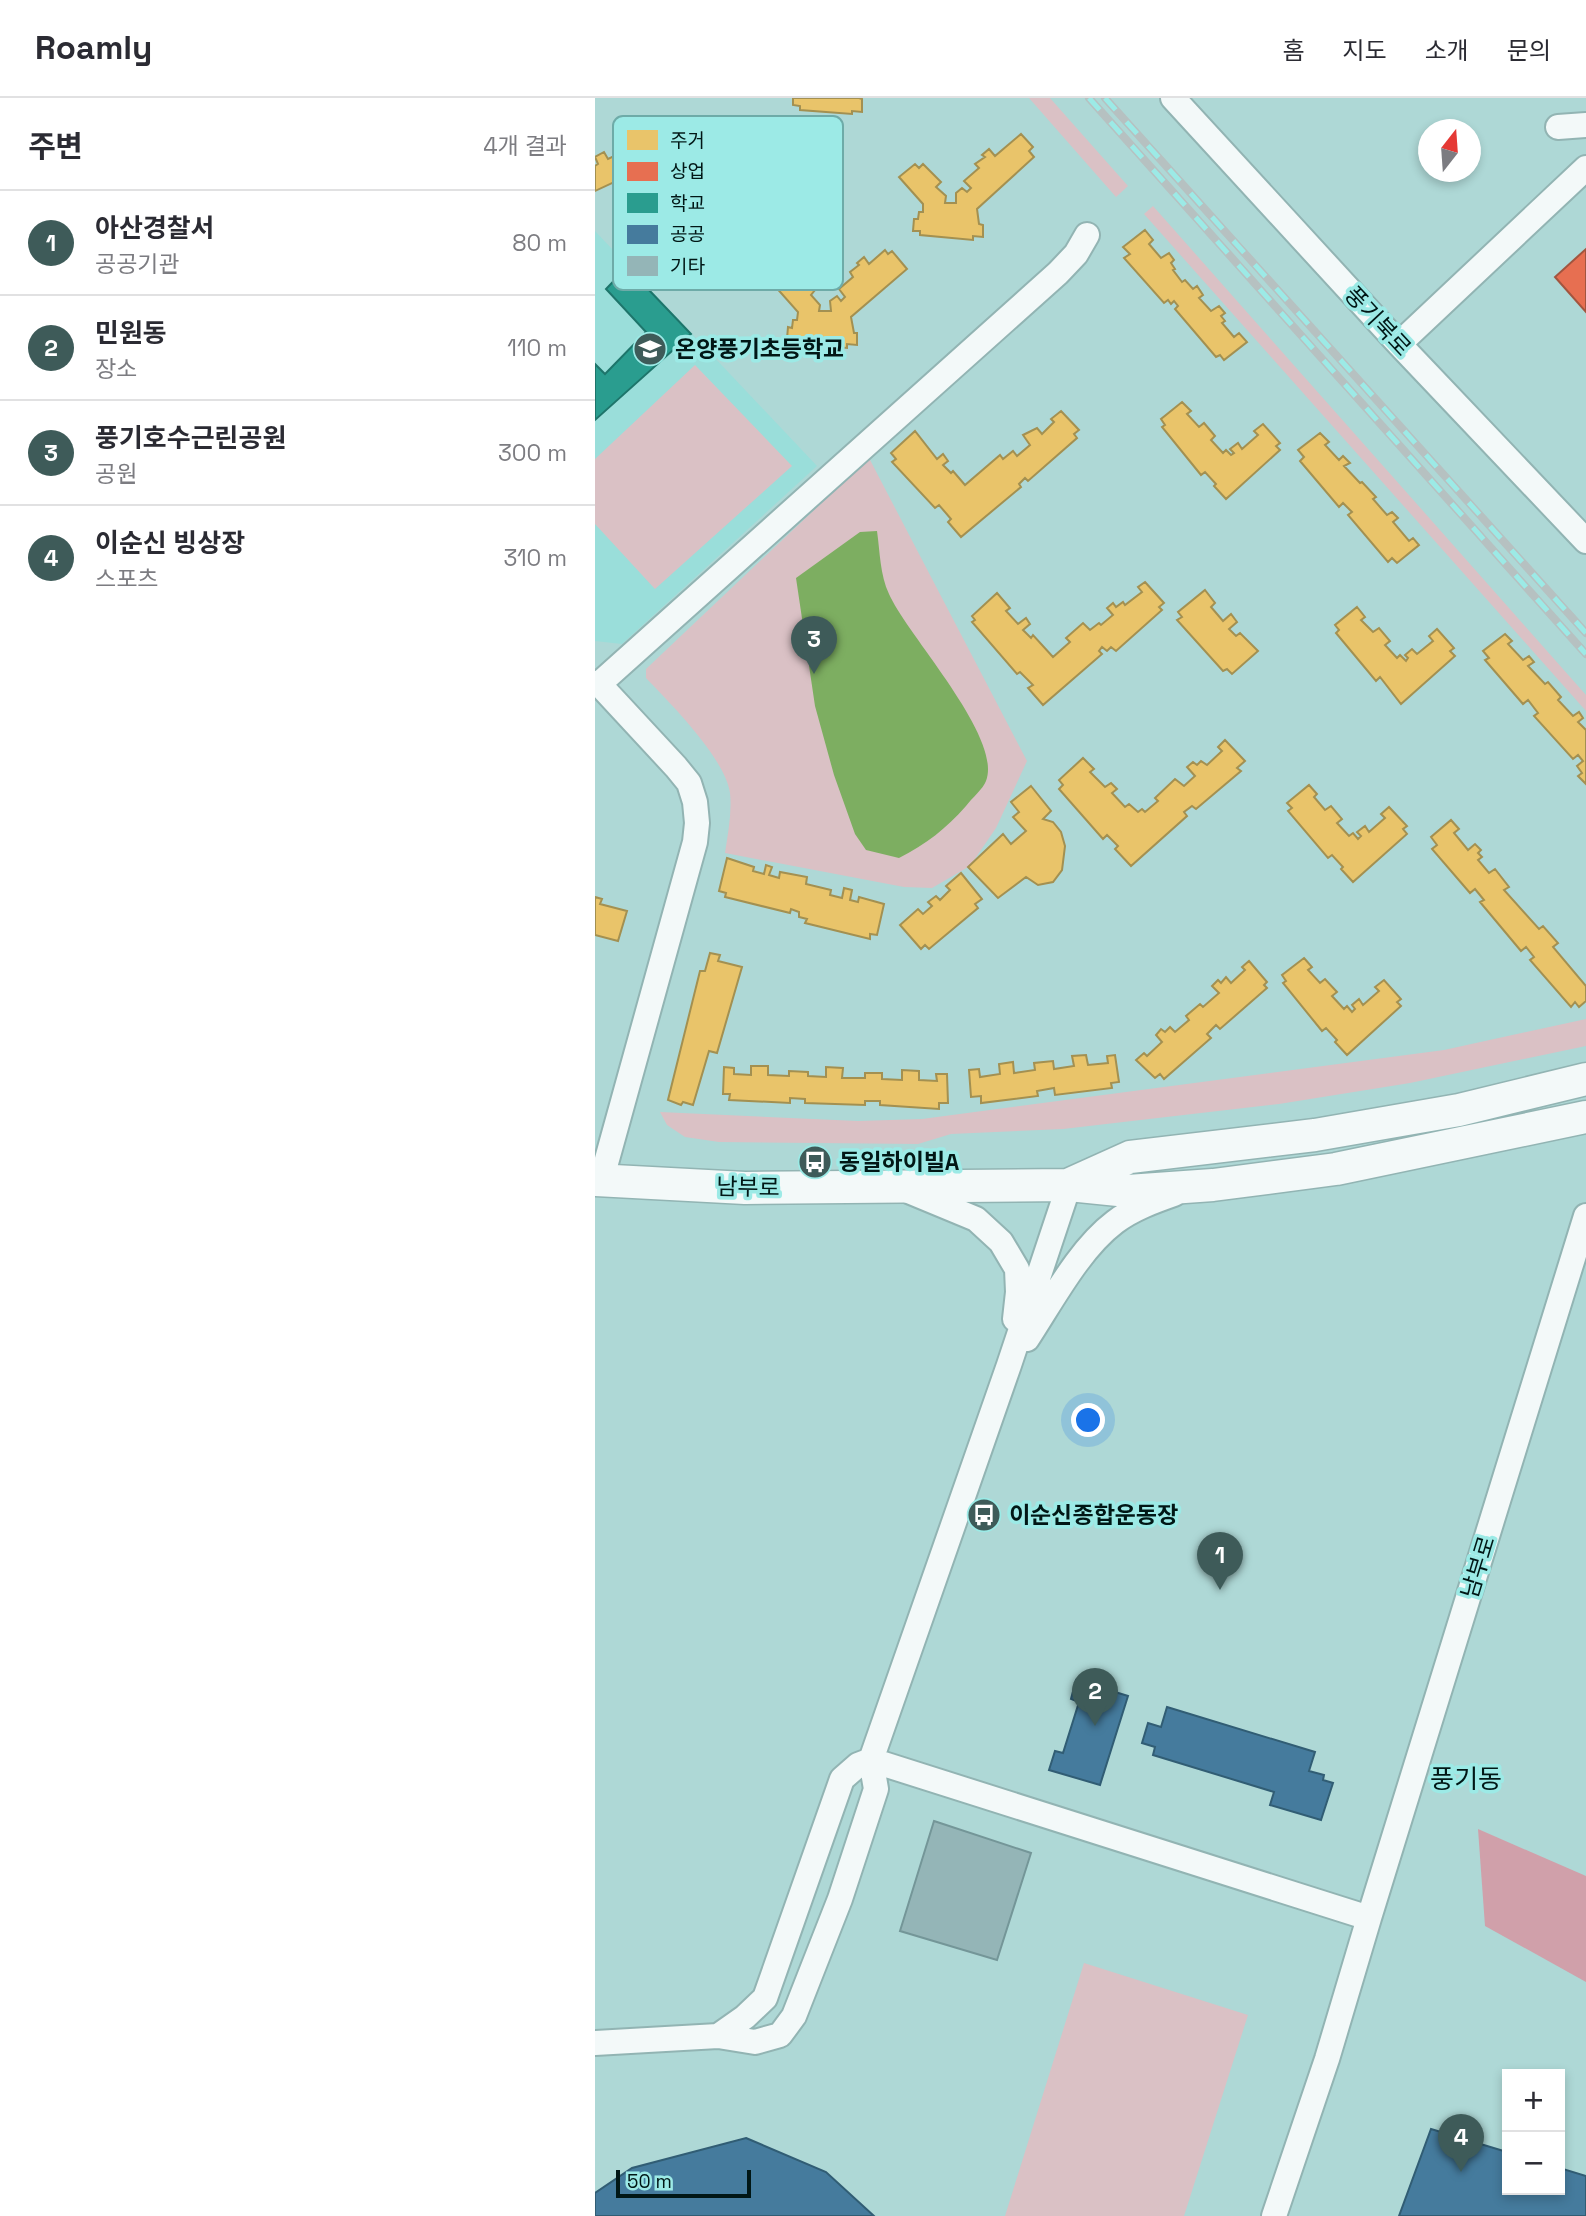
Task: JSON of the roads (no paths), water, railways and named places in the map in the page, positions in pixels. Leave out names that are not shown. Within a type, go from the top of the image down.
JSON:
[{"type":"main road","name":"남부로","points":[[1069,1185],[1130,1157],[1315,1135],[1459,1110],[1586,1079]]},
{"type":"main road","name":"남부로","points":[[598,1181],[745,1188],[1069,1185],[1128,1191],[1336,1169],[1586,1117]]},
{"type":"street","name":"풍기북로","points":[[1180,100],[1399,344],[1586,541]]},
{"type":"street","points":[[1558,128],[1586,125]]},
{"type":"street","points":[[1399,344],[1586,168]]},
{"type":"street","points":[[598,1181],[680,896],[697,823],[695,802],[689,783],[597,684],[1058,273],[1076,254],[1087,235]]},
{"type":"street","points":[[595,2043],[718,2036],[755,2042],[780,2035],[794,2016],[840,1899],[876,1789],[871,1760],[1069,1185]]},
{"type":"street","points":[[1009,1365],[1083,1255],[1115,1222],[1146,1204],[1194,1186]]},
{"type":"street","points":[[899,1188],[976,1219],[1001,1242],[1017,1269],[1018,1292],[1009,1365]]},
{"type":"street","name":"남부로","points":[[1274,2216],[1327,2059],[1586,1216]]},
{"type":"street","points":[[718,2036],[745,2017],[765,1998],[842,1779],[859,1765],[871,1760],[1369,1918]]},
{"type":"railway","points":[[1089,98],[1586,654]]},
{"type":"railway","points":[[1105,98],[1586,633]]},
{"type":"place","name":"온양풍기초등학교","points":[[650,349]]},
{"type":"place","name":"풍기호수근린공원","points":[[814,674]]},
{"type":"place","name":"동일하이빌A","points":[[815,1162]]},
{"type":"place","name":"이순신종합운동장","points":[[984,1515]]},
{"type":"place","name":"아산경찰서","points":[[1220,1590]]},
{"type":"place","name":"민원동","points":[[1095,1726]]},
{"type":"place","name":"이순신 빙상장","points":[[1461,2172]]},
{"type":"district","name":"풍기동","points":[[1466,1779]]}]
